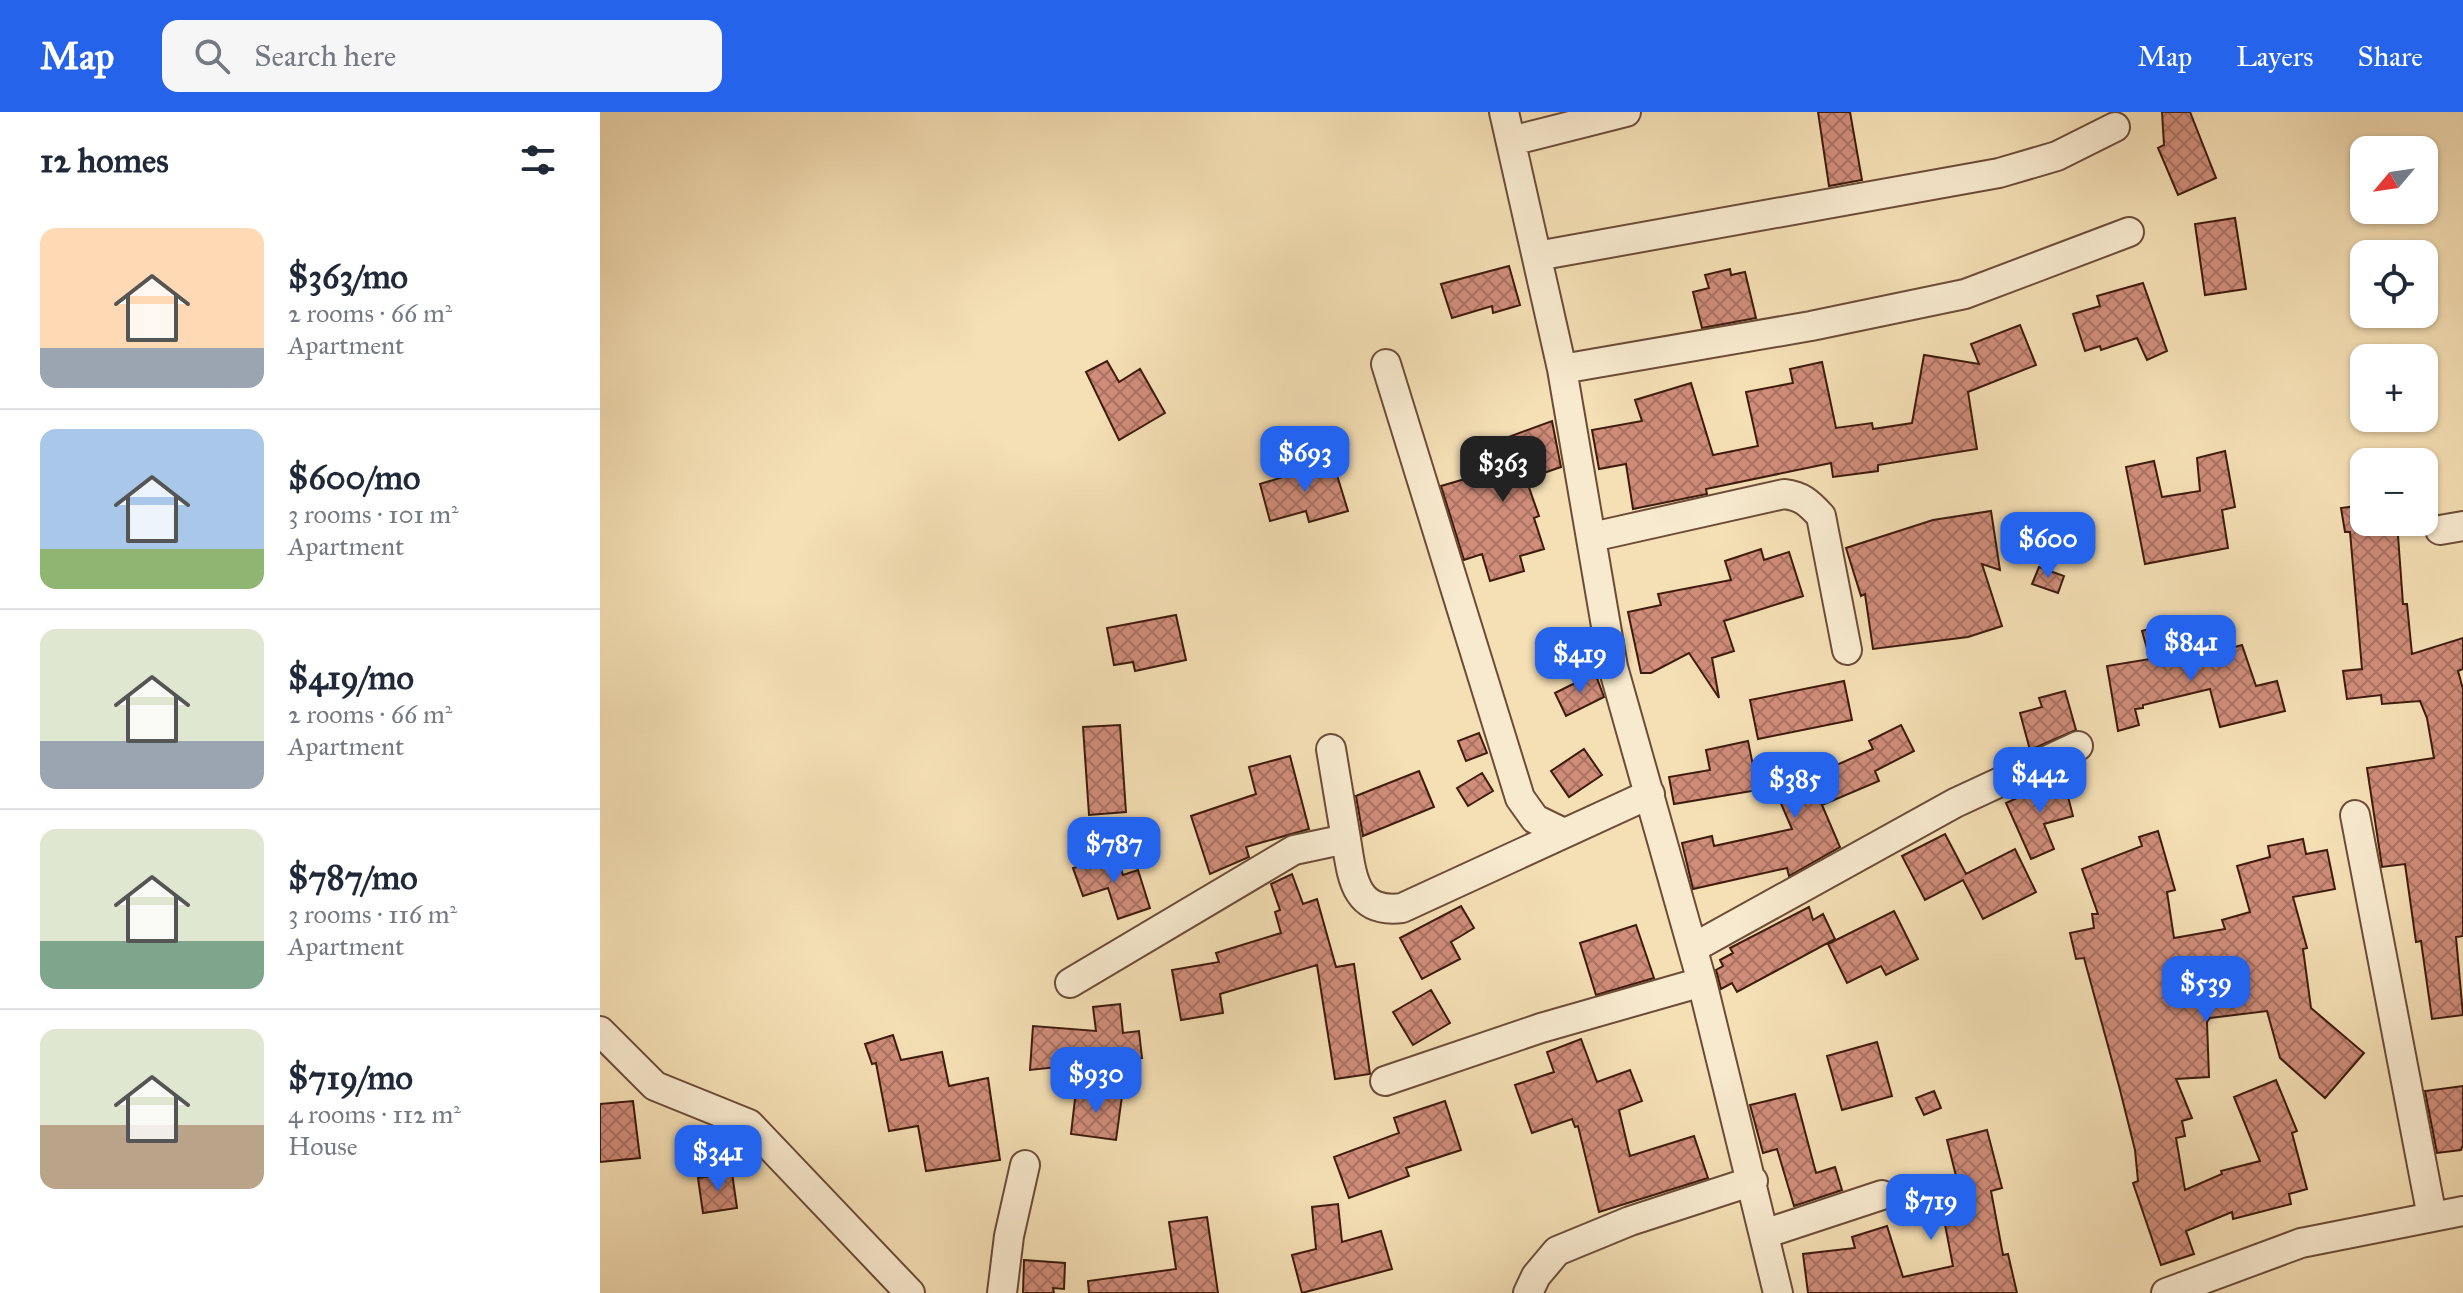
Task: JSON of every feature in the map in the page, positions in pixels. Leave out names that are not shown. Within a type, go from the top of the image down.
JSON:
[{"type":"street","points":[[1504,112],[1562,369],[1613,667],[1702,982],[1778,1293]]},
{"type":"street","points":[[1511,141],[1626,112]]},
{"type":"street","points":[[1537,256],[1999,173],[2057,156],[2115,127]]},
{"type":"street","points":[[1562,369],[1811,326],[1965,294],[2129,232]]},
{"type":"street","points":[[1386,364],[1520,798],[1535,819],[1564,833]]},
{"type":"street","points":[[1592,537],[1784,494],[1795,495],[1807,501],[1821,516],[1847,650]]},
{"type":"street","points":[[1693,948],[1955,803],[2078,746]]},
{"type":"street","points":[[1331,749],[1354,885],[1370,903],[1385,910],[1419,903],[1650,794]]},
{"type":"street","points":[[2355,815],[2432,1217]]},
{"type":"street","points":[[1070,983],[1294,850],[1346,839]]},
{"type":"street","points":[[1385,1081],[1541,1028],[1702,982]]},
{"type":"street","points":[[600,1031],[655,1086],[749,1124],[910,1293]]},
{"type":"street","points":[[1002,1293],[1009,1236],[1025,1165]]},
{"type":"street","points":[[1528,1293],[1536,1276],[1557,1251],[1630,1221],[1753,1181]]},
{"type":"street","points":[[1764,1234],[1882,1195]]},
{"type":"street","points":[[2166,1293],[2301,1243],[2463,1211]]},
{"type":"building","points":[[1818,112],[1850,112],[1862,180],[1829,186]]},
{"type":"building","points":[[2162,112],[2190,112],[2216,178],[2178,195],[2158,148],[2164,145]]},
{"type":"building","points":[[2235,218],[2246,289],[2205,295],[2195,224]]},
{"type":"building","points":[[1509,266],[1520,305],[1493,313],[1492,306],[1452,318],[1441,284]]},
{"type":"building","points":[[1730,269],[1731,275],[1745,272],[1756,318],[1702,328],[1693,292],[1709,288],[1705,275]]},
{"type":"building","points":[[2143,283],[2167,351],[2147,360],[2137,338],[2101,350],[2100,346],[2085,351],[2073,314],[2100,306],[2097,296]]},
{"type":"building","points":[[2020,325],[2036,365],[1968,392],[1977,449],[1878,465],[1878,471],[1833,477],[1831,463],[1706,489],[1707,494],[1633,509],[1626,464],[1599,469],[1592,430],[1642,421],[1635,400],[1691,383],[1713,455],[1758,446],[1746,392],[1793,383],[1790,369],[1822,362],[1836,428],[1872,423],[1873,429],[1912,423],[1924,355],[1979,364],[1971,344]]},
{"type":"building","points":[[1107,361],[1119,382],[1140,369],[1165,413],[1119,440],[1086,372]]},
{"type":"building","points":[[1552,421],[1561,467],[1526,479],[1539,516],[1534,518],[1544,549],[1520,556],[1524,571],[1490,581],[1482,554],[1464,560],[1441,486],[1513,465],[1503,439]]},
{"type":"building","points":[[2225,451],[2235,507],[2222,510],[2228,548],[2145,564],[2126,467],[2154,461],[2162,497],[2200,491],[2197,458]]},
{"type":"building","points":[[1333,462],[1348,511],[1309,522],[1306,511],[1270,521],[1260,484]]},
{"type":"building","points":[[2350,507],[2350,532],[2345,532],[2341,508]]},
{"type":"building","points":[[1991,511],[2000,570],[1982,564],[2002,626],[1968,637],[1873,649],[1865,594],[1861,596],[1846,548],[1933,520]]},
{"type":"building","points":[[2350,536],[2398,536],[2403,604],[2407,604],[2412,654],[2463,638],[2463,669],[2458,671],[2463,689],[2463,936],[2456,937],[2463,1015],[2432,1019],[2421,941],[2416,942],[2405,864],[2382,867],[2367,768],[2434,758],[2427,718],[2420,701],[2382,704],[2381,695],[2347,699],[2343,671],[2362,669]]},
{"type":"building","points":[[1761,549],[1764,560],[1789,552],[1803,596],[1724,621],[1734,651],[1712,658],[1719,698],[1689,653],[1651,673],[1641,673],[1628,612],[1661,605],[1658,594],[1731,580],[1725,561]]},
{"type":"building","points":[[2039,567],[2064,576],[2058,593],[2032,584]]},
{"type":"building","points":[[1176,615],[1186,660],[1135,671],[1133,662],[1114,665],[1107,628]]},
{"type":"building","points":[[2166,624],[2177,663],[2242,645],[2256,686],[2277,681],[2285,711],[2220,727],[2210,689],[2143,705],[2143,708],[2135,709],[2139,725],[2118,731],[2107,666],[2150,659],[2142,631]]},
{"type":"building","points":[[1595,673],[1604,697],[1566,716],[1555,693]]},
{"type":"building","points":[[1844,681],[1852,720],[1758,739],[1750,700]]},
{"type":"building","points":[[2065,691],[2076,730],[2030,750],[2020,713],[2042,707],[2039,698]]},
{"type":"building","points":[[1120,725],[1126,812],[1089,815],[1083,727]]},
{"type":"building","points":[[1901,725],[1914,751],[1875,771],[1879,781],[1822,805],[1840,847],[1789,876],[1787,868],[1693,889],[1682,843],[1712,836],[1714,846],[1792,829],[1773,785],[1806,770],[1809,777],[1873,749],[1869,741]]},
{"type":"building","points":[[1479,733],[1487,753],[1466,761],[1458,741]]},
{"type":"building","points":[[1748,741],[1758,790],[1674,804],[1669,777],[1710,770],[1706,750]]},
{"type":"building","points":[[1584,749],[1602,775],[1569,797],[1551,771]]},
{"type":"building","points":[[1290,756],[1309,829],[1246,847],[1249,857],[1210,874],[1191,816],[1256,794],[1249,767]]},
{"type":"building","points":[[1419,771],[1434,807],[1363,836],[1356,796]]},
{"type":"building","points":[[1482,773],[1493,791],[1468,806],[1457,788]]},
{"type":"building","points":[[2063,777],[2073,816],[2044,824],[2054,849],[2031,859],[2006,803]]},
{"type":"building","points":[[2158,831],[2175,890],[2167,892],[2174,938],[2225,929],[2222,920],[2250,912],[2237,866],[2270,857],[2268,846],[2303,839],[2306,854],[2327,850],[2335,889],[2293,897],[2307,948],[2303,949],[2311,1008],[2364,1053],[2325,1098],[2280,1058],[2267,1011],[2210,1018],[2207,1022],[2209,1077],[2176,1079],[2192,1118],[2182,1121],[2185,1136],[2176,1138],[2185,1190],[2222,1174],[2221,1171],[2260,1161],[2234,1097],[2276,1080],[2297,1131],[2292,1133],[2307,1189],[2289,1194],[2291,1204],[2233,1219],[2232,1212],[2186,1231],[2194,1254],[2161,1265],[2133,1183],[2138,1181],[2135,1150],[2084,958],[2076,959],[2070,933],[2094,928],[2092,914],[2098,914],[2082,869],[2142,846],[2139,837]]},
{"type":"building","points":[[1945,834],[1966,874],[2015,849],[2036,892],[1983,919],[1963,880],[1925,900],[1902,856]]},
{"type":"building","points":[[1116,853],[1123,875],[1138,870],[1150,908],[1118,919],[1108,888],[1083,896],[1073,868]]},
{"type":"building","points":[[1292,874],[1303,904],[1317,899],[1336,967],[1354,964],[1370,1074],[1335,1079],[1317,965],[1220,994],[1223,1013],[1181,1020],[1172,970],[1219,962],[1216,953],[1281,933],[1275,912],[1280,910],[1271,884]]},
{"type":"building","points":[[1461,906],[1474,928],[1451,942],[1460,959],[1422,979],[1400,938]]},
{"type":"building","points":[[1809,907],[1813,920],[1823,914],[1835,939],[1737,992],[1732,983],[1721,989],[1716,970],[1723,966],[1720,960],[1733,953],[1730,948]]},
{"type":"building","points":[[1894,911],[1918,959],[1886,975],[1881,966],[1847,983],[1828,944]]},
{"type":"building","points":[[1636,925],[1654,978],[1596,995],[1580,943]]},
{"type":"building","points":[[1431,990],[1450,1023],[1413,1045],[1393,1012]]},
{"type":"building","points":[[1120,1004],[1123,1033],[1139,1031],[1142,1058],[1030,1070],[1033,1026],[1096,1031],[1093,1007]]},
{"type":"building","points":[[893,1035],[901,1060],[942,1052],[949,1086],[988,1078],[1000,1160],[926,1171],[918,1126],[889,1131],[876,1063],[872,1064],[865,1044]]},
{"type":"building","points":[[1581,1039],[1597,1082],[1630,1070],[1642,1101],[1619,1110],[1630,1156],[1694,1136],[1708,1178],[1599,1212],[1578,1126],[1575,1127],[1572,1119],[1532,1133],[1515,1085],[1554,1072],[1547,1052]]},
{"type":"building","points":[[1877,1042],[1892,1096],[1842,1110],[1827,1056]]},
{"type":"building","points":[[2463,1086],[2463,1145],[2461,1150],[2437,1153],[2425,1091]]},
{"type":"building","points":[[1076,1090],[1122,1096],[1116,1140],[1071,1134]]},
{"type":"building","points":[[1934,1091],[1941,1108],[1924,1115],[1916,1098]]},
{"type":"building","points":[[1795,1094],[1816,1173],[1835,1167],[1842,1190],[1794,1206],[1777,1149],[1763,1153],[1750,1105]]},
{"type":"building","points":[[633,1101],[640,1158],[600,1162],[600,1104]]},
{"type":"building","points":[[1445,1101],[1461,1150],[1406,1168],[1409,1176],[1349,1198],[1334,1157],[1399,1133],[1394,1118]]},
{"type":"building","points":[[1987,1130],[2002,1188],[1991,1191],[2003,1255],[2008,1254],[2017,1293],[1808,1293],[1803,1254],[1855,1248],[1852,1237],[1887,1226],[1903,1277],[1953,1266],[1941,1204],[1962,1200],[1947,1140]]},
{"type":"building","points":[[732,1173],[737,1208],[703,1213],[698,1178]]},
{"type":"building","points":[[1338,1204],[1342,1242],[1381,1231],[1392,1269],[1302,1293],[1292,1255],[1316,1249],[1312,1207]]},
{"type":"building","points":[[1207,1217],[1218,1293],[1089,1293],[1088,1281],[1176,1269],[1169,1222]]},
{"type":"building","points":[[1024,1260],[1065,1263],[1064,1289],[1053,1288],[1054,1293],[1023,1293]]}]
